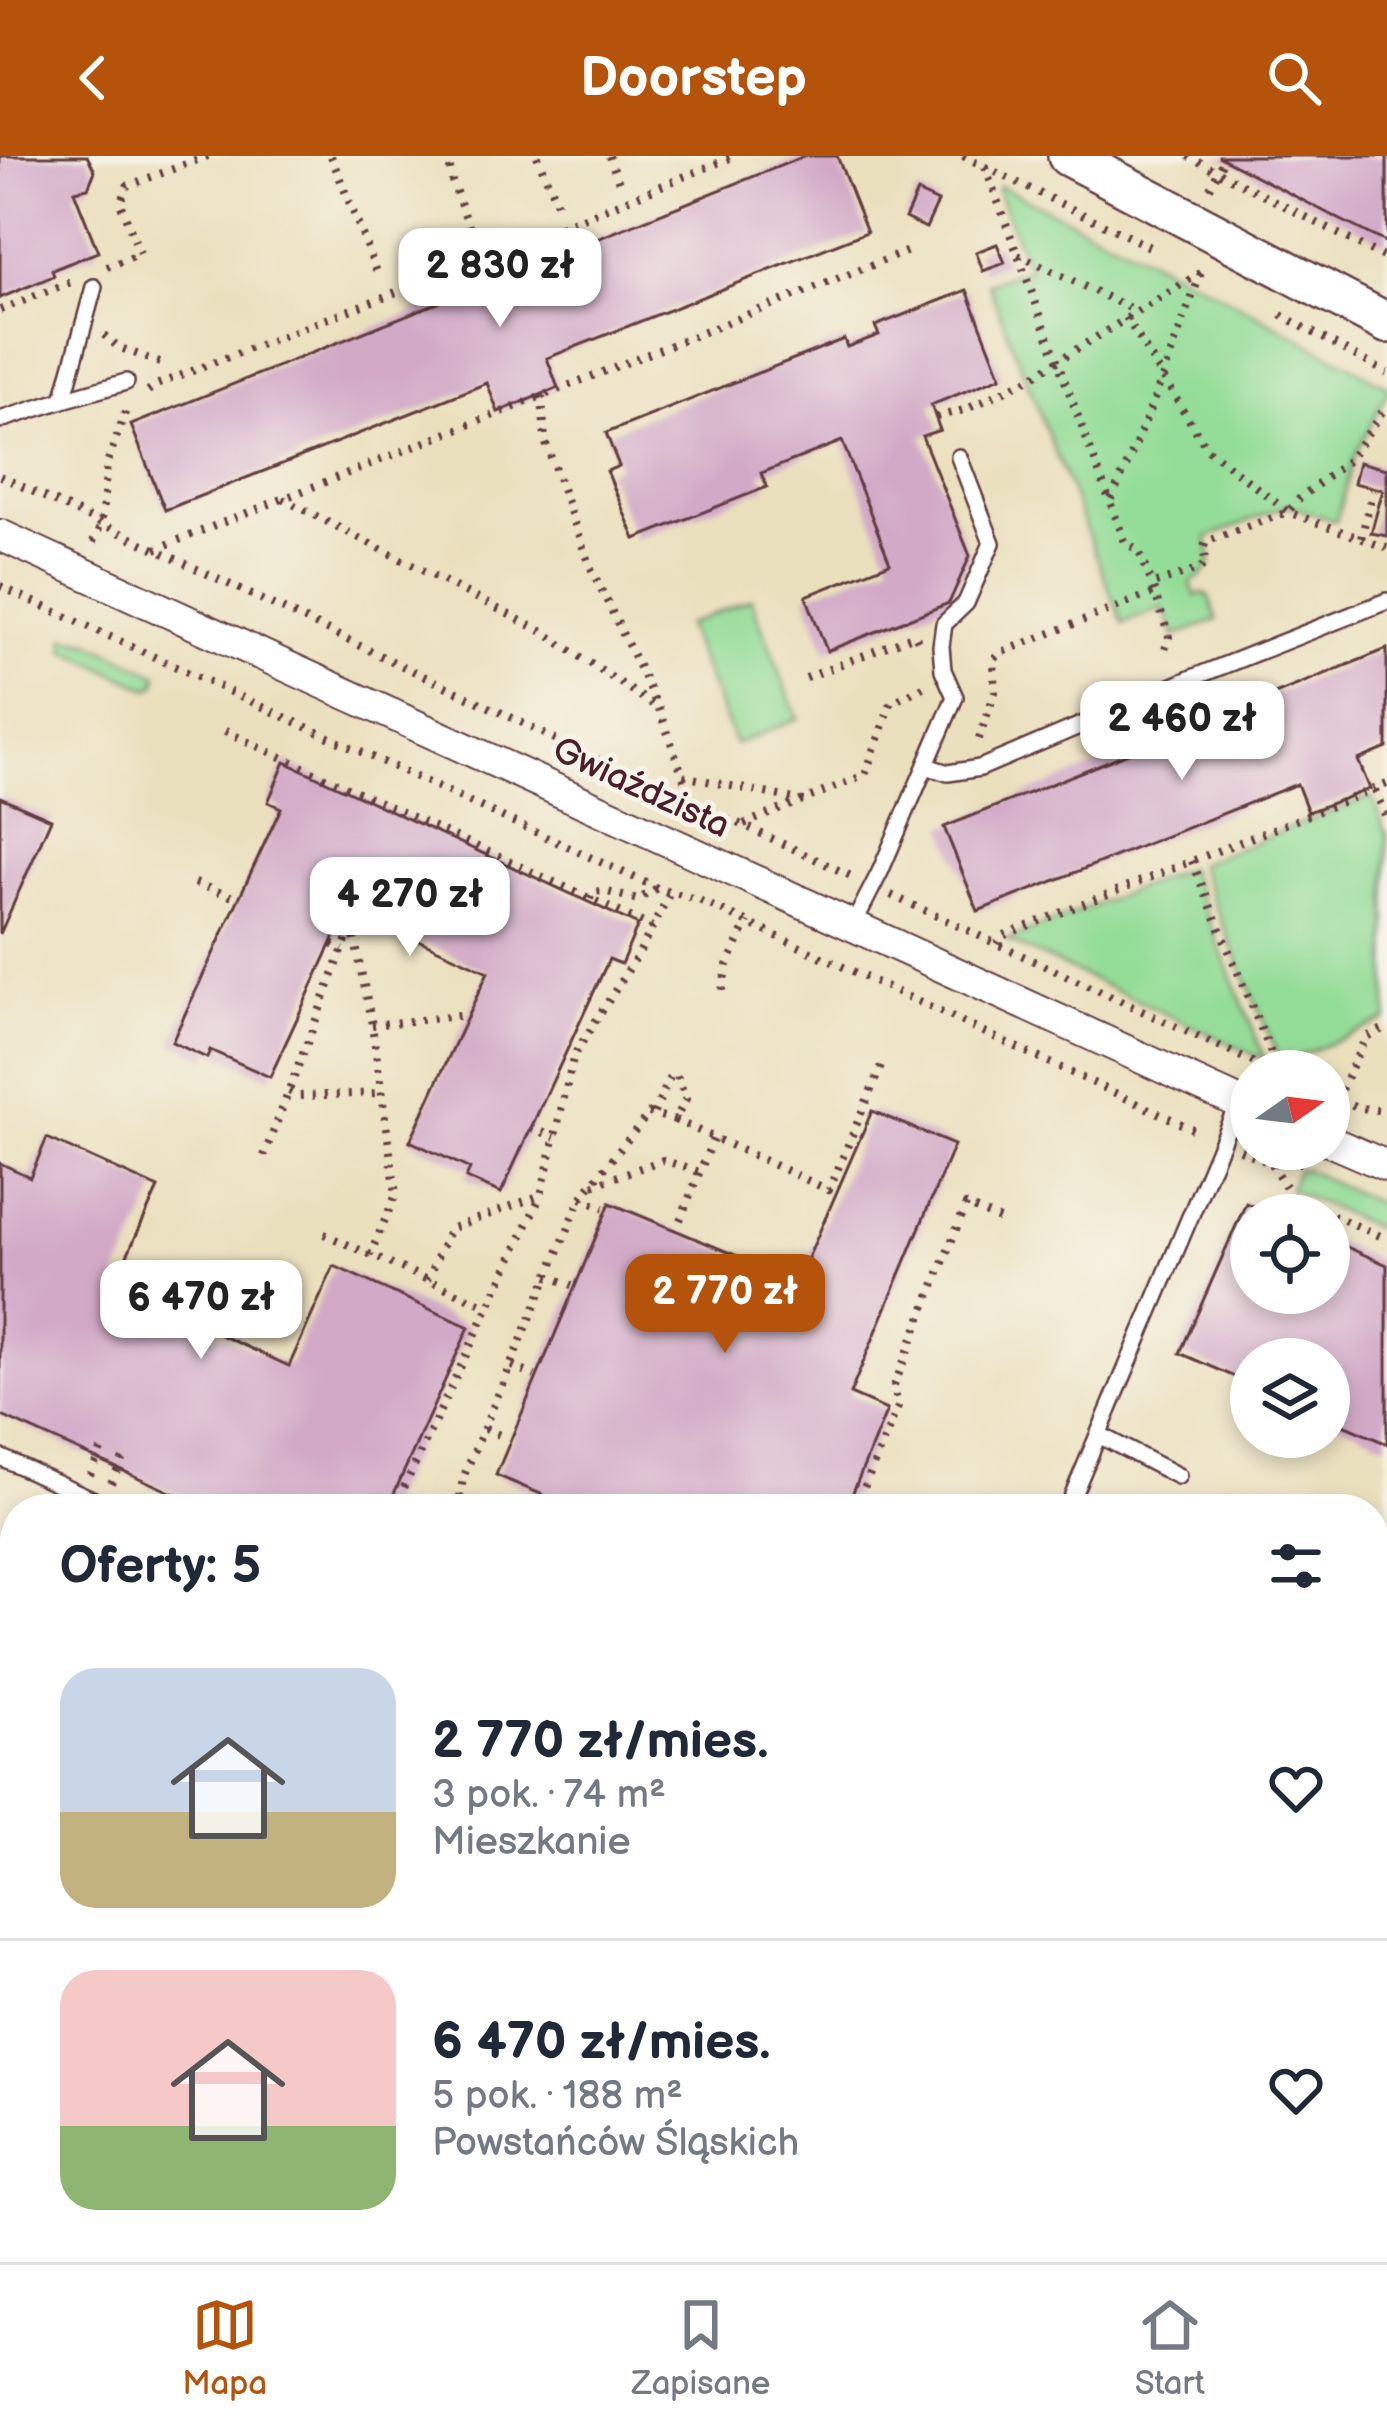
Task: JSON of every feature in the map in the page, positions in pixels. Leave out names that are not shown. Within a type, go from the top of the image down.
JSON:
[{"type":"street","points":[[1068,156],[1387,322]]},
{"type":"street","name":"Gwiaździsta","points":[[0,535],[1230,1100]]},
{"type":"street","points":[[1350,1150],[1387,1166]]},
{"type":"lane","points":[[63,400],[94,287]]},
{"type":"lane","points":[[0,420],[126,382]]},
{"type":"lane","points":[[852,927],[955,697],[943,670],[944,624],[966,603],[992,543],[959,457]]},
{"type":"lane","points":[[926,766],[948,773],[980,768],[1387,601]]},
{"type":"lane","points":[[1074,1494],[1230,1129]]},
{"type":"lane","points":[[1099,1436],[1178,1476]]},
{"type":"lane","points":[[0,1457],[81,1494]]},
{"type":"path","points":[[0,310],[140,254],[120,202],[127,186],[208,156]]},
{"type":"path","points":[[331,156],[379,278]]},
{"type":"path","points":[[448,156],[452,181],[475,242]]},
{"type":"path","points":[[537,156],[559,208]]},
{"type":"path","points":[[609,156],[620,185]]},
{"type":"path","points":[[92,544],[100,525],[107,464],[124,409],[156,385],[735,156]]},
{"type":"path","points":[[963,156],[1162,253]]},
{"type":"path","points":[[1188,156],[1387,259]]},
{"type":"path","points":[[986,167],[1125,542],[1139,551],[1169,637],[1165,649]]},
{"type":"path","points":[[155,549],[908,251]]},
{"type":"path","points":[[1016,254],[1136,311]]},
{"type":"path","points":[[1182,262],[1202,272]]},
{"type":"path","points":[[936,417],[967,409],[1025,381],[1202,272]]},
{"type":"path","points":[[1110,501],[1137,445],[1202,272]]},
{"type":"path","points":[[1263,306],[1387,374]]},
{"type":"path","points":[[1126,317],[1207,448],[1288,512],[1387,548]]},
{"type":"path","points":[[85,319],[118,347],[165,365]]},
{"type":"path","points":[[542,396],[545,441],[589,564],[659,709],[698,809]]},
{"type":"path","points":[[980,768],[980,738],[995,692],[993,660],[1000,653],[1198,570],[1206,563],[1206,542],[1288,512],[1350,459],[1387,405]]},
{"type":"path","points":[[0,476],[698,809],[743,825],[1230,1052]]},
{"type":"path","points":[[1361,538],[1373,490]]},
{"type":"path","points":[[282,499],[543,632],[659,709]]},
{"type":"path","points":[[0,586],[657,888],[748,922],[1221,1143]]},
{"type":"path","points":[[806,678],[915,635],[923,654]]},
{"type":"path","points":[[743,825],[865,776],[891,703],[934,682]]},
{"type":"path","points":[[225,731],[652,927]]},
{"type":"path","points":[[683,776],[805,801]]},
{"type":"path","points":[[997,944],[1002,936],[1387,784]]},
{"type":"path","points":[[1375,790],[1387,820]]},
{"type":"path","points":[[1192,861],[1270,1050]]},
{"type":"path","points":[[195,883],[238,899]]},
{"type":"path","points":[[590,898],[593,892],[604,890],[638,900],[657,888]]},
{"type":"path","points":[[401,1494],[541,1195],[571,1053],[639,953],[670,893]]},
{"type":"path","points":[[264,1156],[357,912]]},
{"type":"path","points":[[722,990],[748,922]]},
{"type":"path","points":[[352,926],[397,1194],[370,1255]]},
{"type":"path","points":[[332,944],[343,950]]},
{"type":"path","points":[[372,1025],[468,1015]]},
{"type":"path","points":[[1350,1066],[1366,1036],[1387,1027]]},
{"type":"path","points":[[461,1494],[581,1198],[647,1116],[654,1113],[675,1120],[829,1190],[883,1064]]},
{"type":"path","points":[[674,1068],[686,1099],[675,1120]]},
{"type":"path","points":[[674,1068],[688,1074]]},
{"type":"path","points":[[654,1113],[674,1068]]},
{"type":"path","points":[[289,1091],[299,1096],[380,1093]]},
{"type":"path","points":[[1350,1105],[1387,1111]]},
{"type":"path","points":[[531,1128],[555,1137]]},
{"type":"path","points":[[680,1220],[714,1137]]},
{"type":"path","points":[[592,1186],[664,1160],[699,1172]]},
{"type":"path","points":[[1275,1170],[1293,1198],[1387,1239]]},
{"type":"path","points":[[427,1280],[450,1229],[541,1195]]},
{"type":"path","points":[[581,1198],[604,1208]]},
{"type":"path","points":[[861,1494],[898,1407],[894,1386],[966,1205],[1003,1221]]},
{"type":"path","points":[[324,1234],[487,1306]]},
{"type":"path","points":[[548,1276],[572,1285]]},
{"type":"path","points":[[512,1366],[535,1376]]},
{"type":"path","points":[[485,1429],[507,1438]]},
{"type":"green space","points":[[1000,186],[1208,288],[1387,386],[1354,456],[1336,521],[1287,505],[1207,538],[1210,564],[1191,582],[1195,596],[1209,596],[1217,620],[1175,636],[1163,608],[1123,623],[988,283],[1028,269],[997,190]]},
{"type":"green space","points":[[751,599],[798,719],[735,744],[686,625]]},
{"type":"green space","points":[[65,638],[89,642],[158,675],[156,685],[149,689],[64,650]]},
{"type":"green space","points":[[1373,799],[1387,834],[1387,1019],[1314,1050],[1275,1050],[1198,864]]},
{"type":"green space","points":[[1188,868],[1261,1050],[1244,1050],[1007,940]]},
{"type":"green space","points":[[1297,1170],[1306,1170],[1387,1208],[1387,1233],[1350,1216],[1350,1194],[1300,1194],[1289,1189]]},
{"type":"building","points":[[0,156],[87,156],[95,171],[88,188],[74,191],[98,252],[0,298]]},
{"type":"building","points":[[805,156],[837,156],[867,232],[547,358],[558,388],[498,412],[487,383],[165,510],[131,425]]},
{"type":"building","points":[[1218,156],[1387,156],[1387,243],[1331,215]]},
{"type":"building","points":[[917,192],[938,202],[926,228],[905,218]]},
{"type":"building","points":[[997,244],[1005,263],[983,271],[976,252]]},
{"type":"building","points":[[967,290],[1001,377],[931,405],[940,430],[922,436],[970,556],[949,603],[827,651],[806,596],[890,563],[842,441],[761,473],[767,487],[635,539],[607,471],[619,466],[606,433],[844,339],[847,347],[879,335],[875,326]]},
{"type":"building","points":[[1359,462],[1387,469],[1387,536],[1371,533],[1383,490],[1354,483]]},
{"type":"building","points":[[1387,649],[1387,748],[1358,760],[1370,789],[1308,812],[1297,784],[978,911],[944,827]]},
{"type":"building","points":[[285,762],[638,925],[621,964],[609,959],[501,1193],[466,1178],[470,1169],[410,1141],[488,972],[348,908],[270,1077],[210,1050],[207,1058],[172,1042],[281,808],[268,802]]},
{"type":"building","points":[[0,797],[51,819],[0,934]]},
{"type":"building","points":[[872,1111],[954,1145],[850,1394],[887,1410],[852,1494],[541,1494],[496,1475],[610,1203],[798,1281]]},
{"type":"building","points":[[47,1138],[158,1188],[113,1286],[289,1366],[334,1266],[469,1327],[394,1494],[175,1494],[0,1415],[0,1163],[30,1177]]},
{"type":"building","points":[[1230,1239],[1230,1314],[1350,1314],[1350,1248],[1387,1265],[1387,1444],[1350,1428],[1350,1338],[1230,1338],[1230,1375],[1180,1353]]}]
